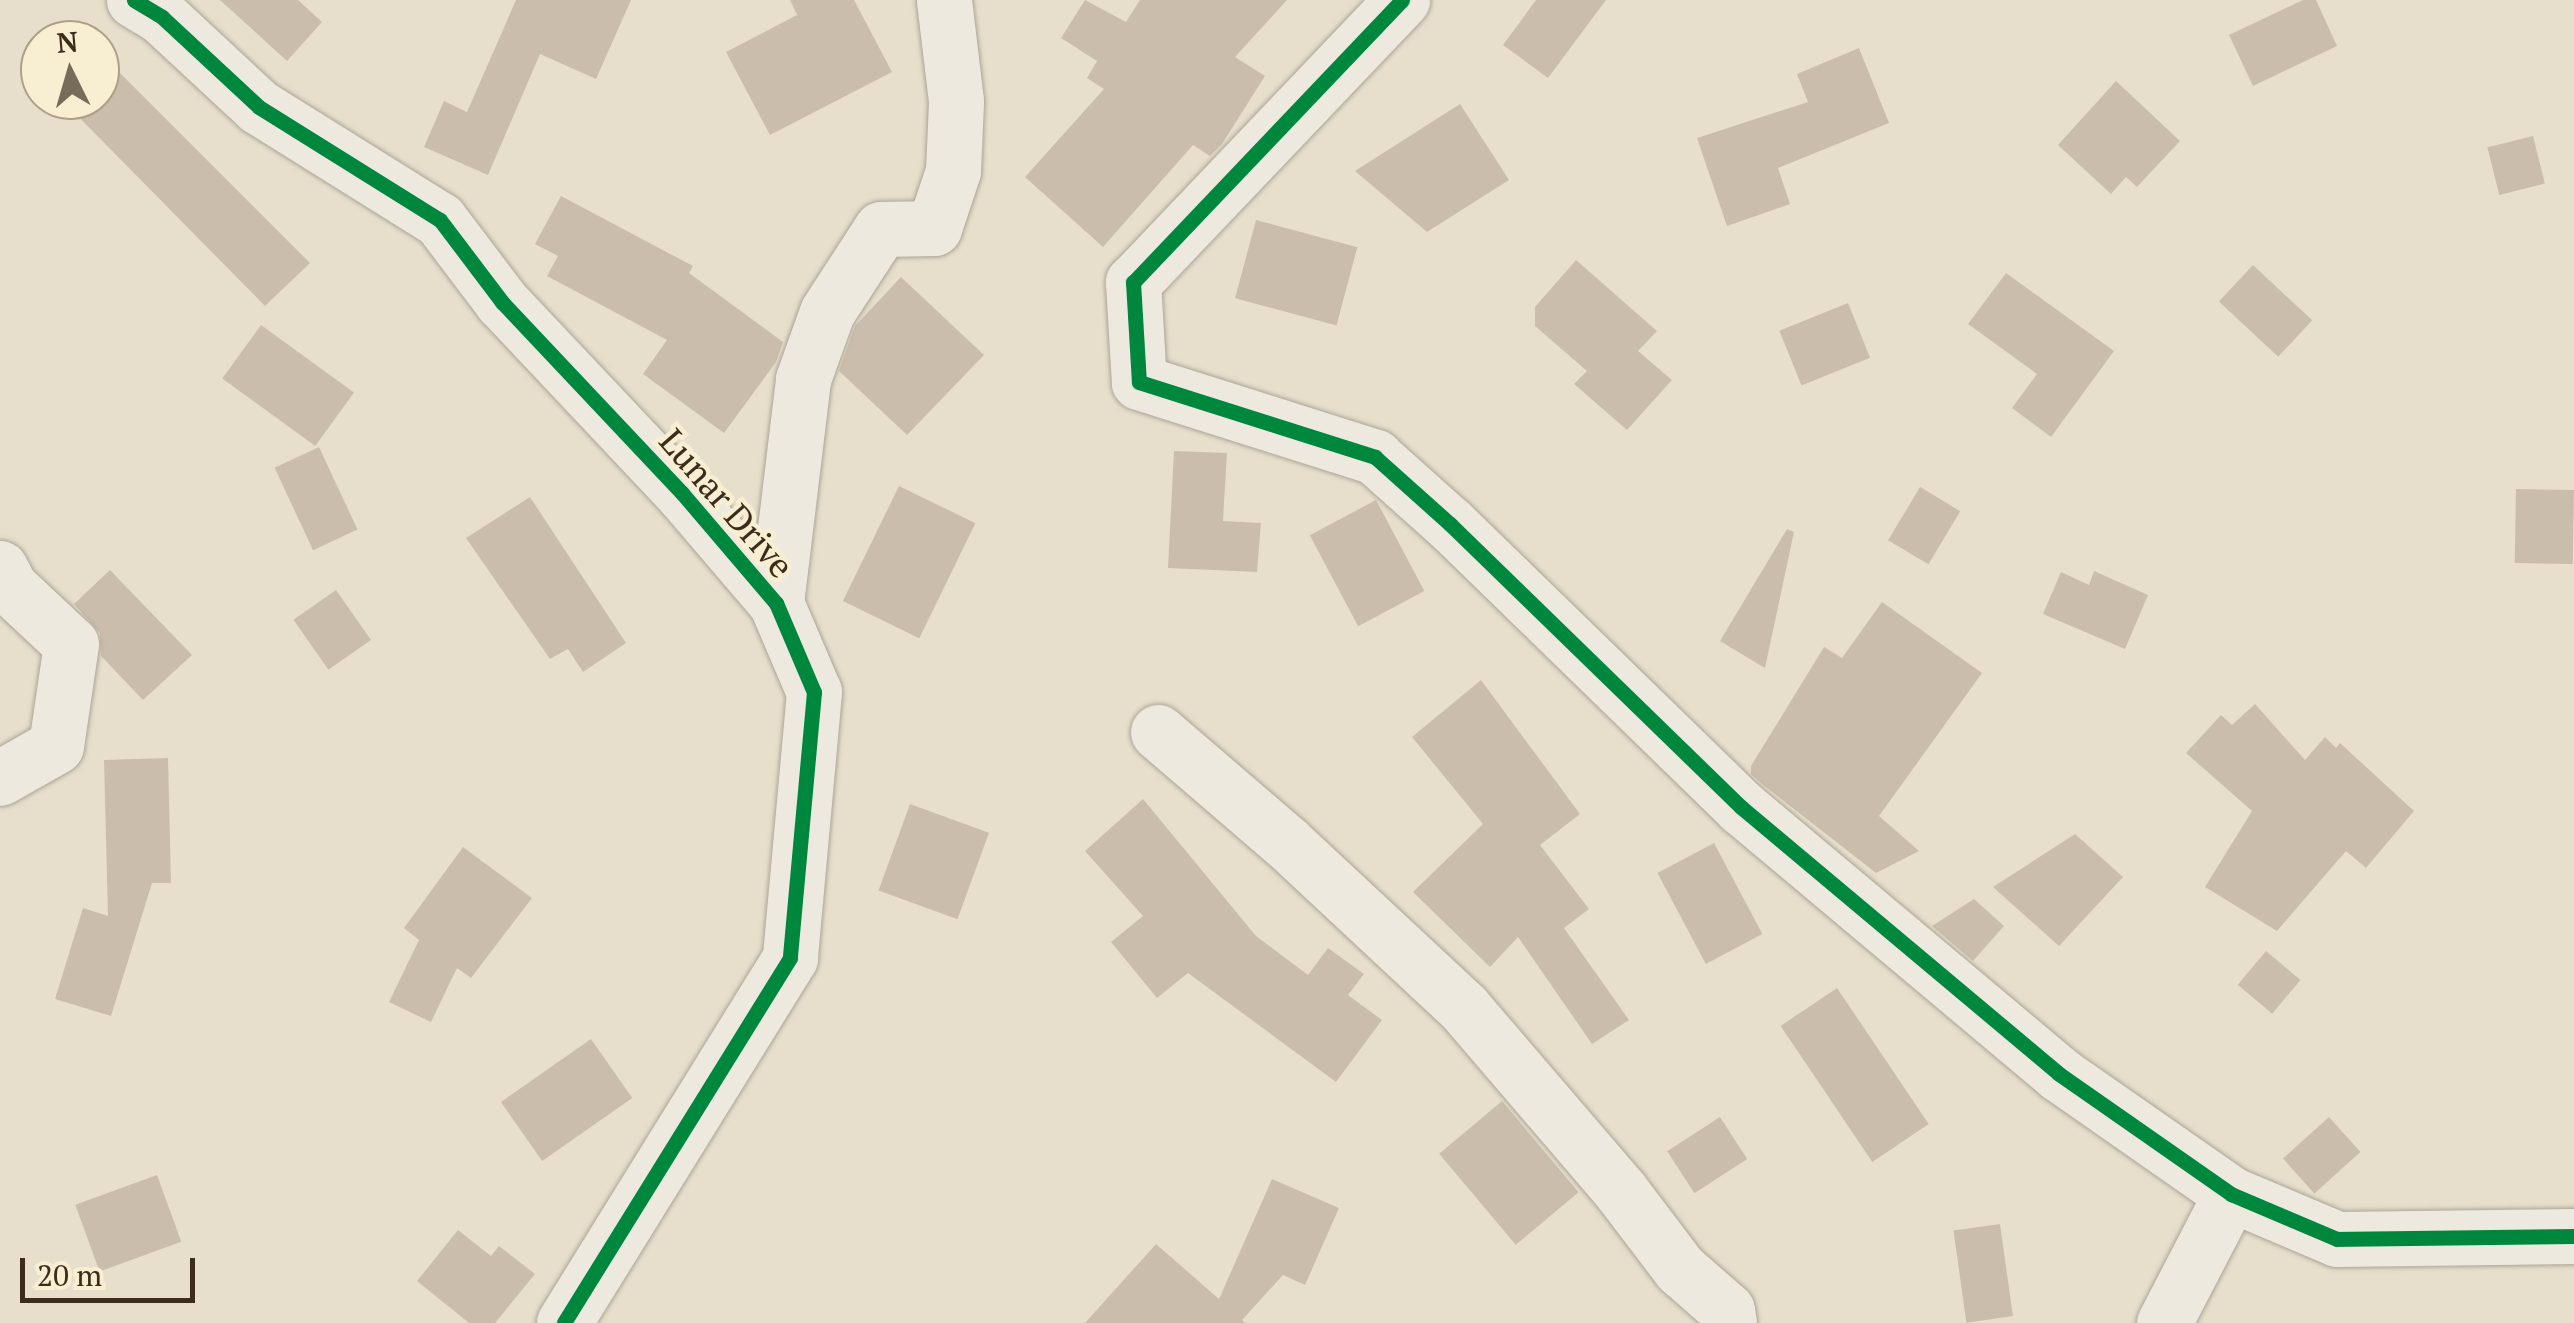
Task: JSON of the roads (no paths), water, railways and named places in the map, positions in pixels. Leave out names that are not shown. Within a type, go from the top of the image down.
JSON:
[{"type":"street","name":"Lunar Drive","points":[[134,0],[162,17],[259,107],[440,220],[502,302],[682,493],[776,603],[814,692],[790,958],[564,1323]]},
{"type":"street","points":[[776,603],[803,379],[827,312],[881,229],[934,228],[952,172],[956,101],[944,0]]},
{"type":"street","points":[[1402,0],[1132,282],[1139,382],[1375,457],[1450,524],[1740,806],[2059,1074],[2230,1194],[2337,1239],[2572,1228]]},
{"type":"street","points":[[0,568],[10,588],[70,644],[56,746],[0,778]]},
{"type":"street","points":[[1158,732],[1464,1008],[1620,1190],[1680,1269],[1727,1310],[1729,1323]]},
{"type":"street","points":[[2164,1323],[2230,1194]]}]
